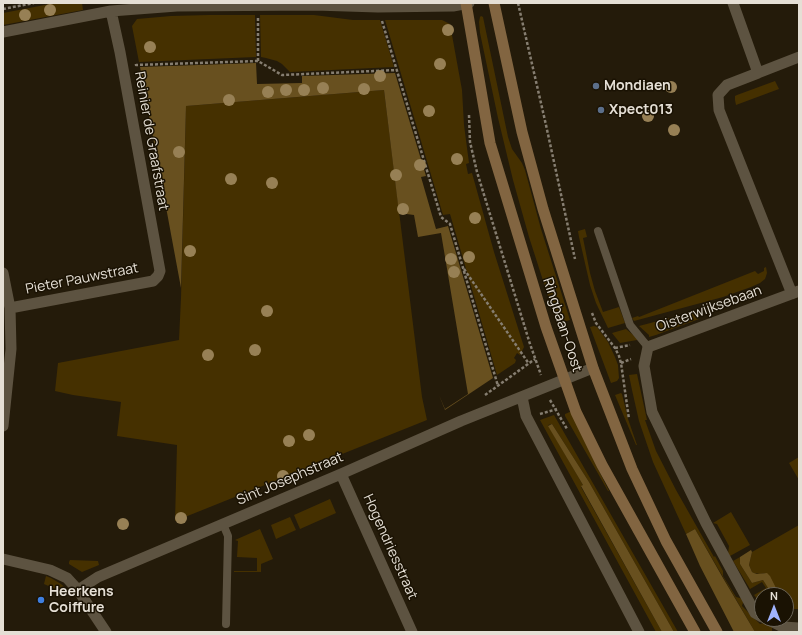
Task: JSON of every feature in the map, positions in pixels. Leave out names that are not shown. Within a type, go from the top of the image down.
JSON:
[{"type":"main road","name":"Ringbaan-Oost","points":[[467,3],[490,143],[546,328],[576,412],[602,465],[695,632]]},
{"type":"main road","name":"Ringbaan-Oost","points":[[494,3],[522,132],[543,209],[593,368],[632,469],[666,541],[717,632]]},
{"type":"street","points":[[3,32],[111,11],[177,6],[315,5],[378,7],[453,6],[467,3]]},
{"type":"street","points":[[733,3],[758,73]]},
{"type":"street","name":"Reinier de Graafstraat","points":[[111,11],[159,263],[160,271],[158,276]]},
{"type":"street","points":[[796,293],[719,110],[718,95],[726,85],[799,57]]},
{"type":"street","points":[[3,274],[10,308],[11,349],[3,426]]},
{"type":"street","name":"Pieter Pauwstraat","points":[[10,308],[153,281],[158,276]]},
{"type":"street","name":"Oisterwijksebaan","points":[[754,611],[706,523],[652,412],[644,366],[648,347],[796,293]]},
{"type":"street","name":"Sint Josephstraat","points":[[78,590],[98,577],[341,474],[461,421],[593,368]]},
{"type":"street","points":[[522,397],[526,416],[639,632]]},
{"type":"street","name":"Hogendriesstraat","points":[[341,474],[412,632]]},
{"type":"street","points":[[3,560],[50,570],[67,578],[78,590],[106,632]]},
{"type":"street","points":[[783,627],[799,628]]},
{"type":"lane","points":[[598,231],[630,325],[648,347]]},
{"type":"lane","points":[[223,524],[228,536],[226,624]]},
{"type":"path","points":[[3,9],[34,3]]},
{"type":"path","points":[[518,3],[576,266]]},
{"type":"path","points":[[258,6],[258,60]]},
{"type":"path","points":[[378,7],[441,217],[450,224],[498,386]]},
{"type":"path","points":[[120,52],[133,49],[136,64],[258,60],[282,74],[397,70]]},
{"type":"path","points":[[462,266],[529,364]]},
{"type":"path","points":[[591,311],[596,323],[615,348],[619,356],[630,423]]},
{"type":"path","points":[[480,399],[535,359]]},
{"type":"path","points":[[526,416],[556,410],[573,403]]},
{"type":"shaded area","points":[[55,3],[82,3],[83,10],[3,25],[3,13]]},
{"type":"shaded area","points":[[209,15],[255,15],[256,57],[139,62],[132,26],[137,19]]},
{"type":"shaded area","points":[[260,15],[314,15],[353,20],[380,20],[394,67],[290,72],[277,61],[261,57]]},
{"type":"shaded area","points":[[481,16],[483,17],[508,137],[512,149],[525,170],[541,229],[570,320],[557,324],[529,237],[513,180],[480,33],[479,22]]},
{"type":"shaded area","points":[[385,20],[442,20],[450,24],[462,90],[464,125],[469,163],[466,164],[468,174],[472,173],[494,252],[524,347],[520,355],[517,353],[514,358],[516,360],[515,363],[497,375],[450,214],[443,215]]},
{"type":"shaded area","points":[[256,63],[257,84],[302,83],[302,76],[395,73],[426,176],[421,177],[436,229],[448,226],[493,378],[445,410],[439,395],[445,409],[468,394],[441,233],[418,237],[414,215],[399,213],[384,90],[186,106],[181,288],[140,67]]},
{"type":"shaded area","points":[[775,81],[779,89],[736,105],[735,96]]},
{"type":"shaded area","points":[[384,90],[422,397],[427,420],[175,521],[177,445],[117,436],[121,402],[55,391],[58,363],[179,340],[186,106]]},
{"type":"shaded area","points":[[585,229],[587,237],[583,238],[590,273],[603,312],[619,307],[625,323],[608,328],[596,303],[590,285],[578,231]]},
{"type":"shaded area","points":[[766,267],[767,273],[765,279],[751,287],[723,297],[634,321],[632,318],[639,317],[755,271],[758,274],[764,271],[764,268]]},
{"type":"shaded area","points":[[696,311],[699,319],[649,337],[649,335],[639,326]]},
{"type":"shaded area","points":[[590,327],[597,327],[608,342],[615,357],[618,365],[619,378],[617,381],[611,383]]},
{"type":"shaded area","points":[[626,329],[637,338],[637,340],[620,343],[612,333]]},
{"type":"shaded area","points":[[637,374],[647,420],[645,420],[656,451],[676,490],[714,557],[715,556],[723,571],[723,576],[736,597],[744,599],[742,606],[754,618],[754,627],[772,627],[772,632],[755,632],[695,529],[686,534],[653,462],[639,421],[629,375]]},
{"type":"shaded area","points":[[621,393],[628,419],[637,445],[615,395]]},
{"type":"shaded area","points":[[572,411],[609,491],[565,416],[565,414]]},
{"type":"shaded area","points":[[554,415],[678,632],[674,632],[589,482],[552,424],[548,425],[583,485],[581,487],[662,632],[656,632],[540,420]]},
{"type":"shaded area","points":[[552,424],[589,482],[674,632],[662,632],[581,486],[583,485],[548,426]]},
{"type":"shaded area","points":[[799,457],[799,480],[789,463]]},
{"type":"shaded area","points":[[330,499],[336,513],[300,529],[294,515]]},
{"type":"shaded area","points":[[731,512],[750,545],[730,556],[728,554],[729,546],[717,524],[713,523]]},
{"type":"shaded area","points":[[290,517],[296,530],[276,539],[271,525]]},
{"type":"shaded area","points":[[799,525],[799,609],[794,609],[794,587],[773,587],[765,573],[760,574],[752,572],[749,565],[752,552]]},
{"type":"shaded area","points":[[260,529],[273,559],[261,564],[261,572],[234,572],[257,571],[257,558],[237,557],[238,541],[235,540]]},
{"type":"shaded area","points":[[695,529],[755,632],[734,632],[700,566],[686,534]]},
{"type":"shaded area","points":[[751,550],[752,552],[749,565],[752,572],[757,574],[767,573],[776,587],[767,587],[763,580],[752,583],[740,564],[740,557]]},
{"type":"shaded area","points":[[740,557],[740,564],[752,583],[763,580],[767,587],[765,587],[762,582],[750,589],[733,561]]},
{"type":"shaded area","points":[[70,560],[98,561],[99,565],[82,572],[69,564]]},
{"type":"shaded area","points":[[46,576],[61,584],[70,592],[65,596],[44,584]]},
{"type":"place","name":"Mondiaen","points":[[596,86]]},
{"type":"place","name":"Xpect013","points":[[601,110]]},
{"type":"place","name":"Heerkens Coiffure","points":[[41,600]]}]
